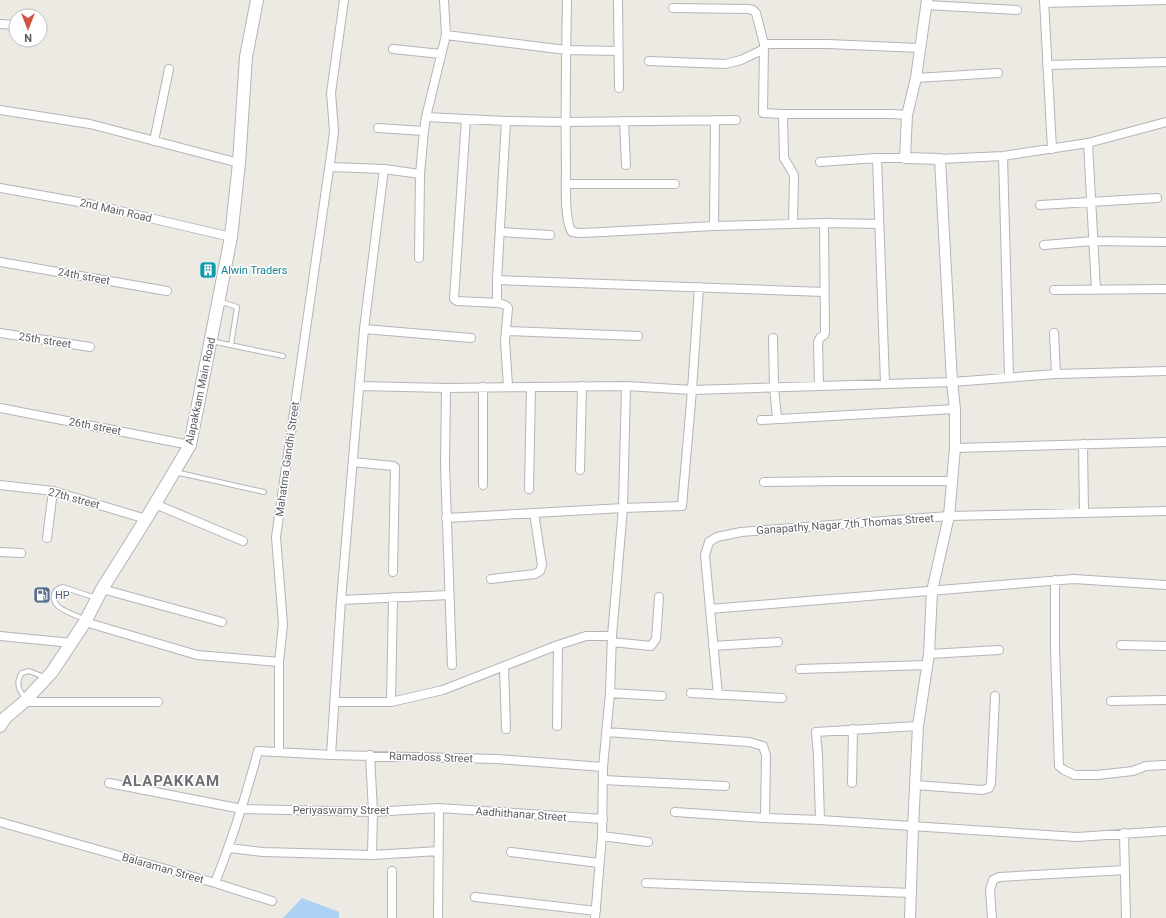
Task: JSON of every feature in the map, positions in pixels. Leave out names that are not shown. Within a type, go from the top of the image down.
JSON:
[{"type":"main road","name":"Alapakkam Main Road","points":[[0,726],[5,718],[52,672],[72,643],[86,621],[99,593],[146,519],[190,445],[231,237],[239,164],[246,57],[257,0]]},
{"type":"street","name":"Mahatma Gandhi Street","points":[[279,752],[279,662],[283,624],[276,537],[330,167],[334,131],[331,93],[344,0]]},
{"type":"street","points":[[419,258],[420,174],[424,132],[426,117],[446,35],[444,0]]},
{"type":"street","points":[[568,0],[565,122],[566,184],[569,226],[572,232],[824,223],[879,224]]},
{"type":"street","points":[[618,0],[619,88]]},
{"type":"street","points":[[1052,149],[1044,2],[1166,0]]},
{"type":"street","points":[[906,158],[907,115],[916,78],[926,2],[1017,10]]},
{"type":"street","points":[[673,8],[753,10],[756,13],[764,46],[763,113],[907,115]]},
{"type":"street","points":[[446,35],[566,50],[618,51]]},
{"type":"street","points":[[649,61],[725,64],[741,60],[764,46],[828,44],[919,48]]},
{"type":"street","points":[[393,49],[441,54]]},
{"type":"street","points":[[1047,65],[1166,62]]},
{"type":"street","points":[[154,141],[169,68]]},
{"type":"street","points":[[916,78],[998,73]]},
{"type":"street","points":[[0,110],[90,124],[239,164]]},
{"type":"street","points":[[783,114],[784,158],[794,175],[793,224]]},
{"type":"street","points":[[426,117],[565,122],[736,120]]},
{"type":"street","points":[[466,119],[454,298],[457,301],[498,303],[508,307],[505,341],[508,386]]},
{"type":"street","points":[[714,226],[715,120]]},
{"type":"street","points":[[498,303],[496,298],[506,121]]},
{"type":"street","points":[[624,121],[626,165]]},
{"type":"street","points":[[820,162],[877,158],[940,159],[1003,156],[1088,143],[1166,122]]},
{"type":"street","points":[[378,128],[424,132]]},
{"type":"street","points":[[1088,143],[1096,290]]},
{"type":"street","points":[[1003,156],[1009,376]]},
{"type":"street","points":[[877,158],[884,383]]},
{"type":"street","points":[[910,918],[918,726],[929,654],[932,591],[949,516],[955,448],[955,410],[952,382],[940,159]]},
{"type":"street","points":[[330,167],[384,169],[420,174]]},
{"type":"street","points":[[331,755],[336,702],[341,600],[364,329],[384,169]]},
{"type":"street","points":[[566,184],[675,184]]},
{"type":"street","name":"2nd Main Road","points":[[0,188],[90,204],[231,237]]},
{"type":"street","points":[[1040,205],[1157,198]]},
{"type":"street","points":[[819,385],[818,342],[825,332],[824,223]]},
{"type":"street","points":[[500,232],[550,235]]},
{"type":"street","points":[[1044,245],[1093,241],[1166,242]]},
{"type":"street","name":"24th street","points":[[0,262],[168,290]]},
{"type":"street","points":[[497,280],[824,292]]},
{"type":"street","points":[[446,518],[682,506],[699,287]]},
{"type":"street","points":[[1054,290],[1166,289]]},
{"type":"street","points":[[364,329],[471,338]]},
{"type":"street","points":[[507,331],[638,336]]},
{"type":"street","name":"25th street","points":[[0,333],[90,346]]},
{"type":"street","points":[[1054,334],[1056,374]]},
{"type":"street","points":[[772,338],[777,418]]},
{"type":"street","points":[[360,386],[446,388],[508,386],[626,386],[692,390],[952,382],[1009,376],[1166,371]]},
{"type":"street","points":[[580,470],[582,386]]},
{"type":"street","points":[[475,897],[596,915],[603,819],[603,767],[610,693],[612,639],[623,508],[626,386]]},
{"type":"street","points":[[484,387],[484,485]]},
{"type":"street","points":[[529,489],[531,387]]},
{"type":"street","points":[[446,388],[446,518],[452,665]]},
{"type":"street","name":"26th street","points":[[0,408],[190,445]]},
{"type":"street","points":[[761,420],[955,410]]},
{"type":"street","points":[[955,448],[1166,442]]},
{"type":"street","points":[[1083,444],[1084,512]]},
{"type":"street","points":[[353,462],[395,467],[393,572]]},
{"type":"street","points":[[764,482],[952,481]]},
{"type":"street","name":"27th street","points":[[0,485],[53,491],[146,519]]},
{"type":"street","points":[[47,538],[53,491]]},
{"type":"street","points":[[155,504],[243,540]]},
{"type":"street","name":"Ganapathy Nagar 7th Thomas Street","points":[[718,695],[705,555],[709,542],[717,537],[741,532],[949,516],[1166,511]]},
{"type":"street","points":[[491,579],[535,574],[540,571],[542,565],[534,513]]},
{"type":"street","points":[[0,552],[20,553]]},
{"type":"street","points":[[710,609],[1055,580],[1074,579],[1166,585]]},
{"type":"street","points":[[1055,580],[1055,648],[1059,766],[1075,775],[1097,775],[1133,771],[1146,766],[1166,765]]},
{"type":"street","points":[[99,593],[222,622]]},
{"type":"street","points":[[341,600],[448,595]]},
{"type":"street","points":[[391,702],[393,597]]},
{"type":"street","points":[[336,702],[391,702],[443,690],[558,645],[586,636],[650,646],[656,639],[659,597]]},
{"type":"street","points":[[86,621],[197,655],[279,662]]},
{"type":"street","points":[[0,636],[72,643]]},
{"type":"street","points":[[713,646],[778,642]]},
{"type":"street","points":[[557,726],[558,645]]},
{"type":"street","points":[[1121,645],[1166,646]]},
{"type":"street","points":[[929,654],[999,650]]},
{"type":"street","points":[[800,669],[927,665]]},
{"type":"street","points":[[504,667],[506,729]]},
{"type":"street","points":[[610,693],[662,696]]},
{"type":"street","points":[[691,693],[782,698]]},
{"type":"street","points":[[915,785],[983,790],[989,788],[991,784],[995,696]]},
{"type":"street","points":[[25,700],[158,702]]},
{"type":"street","points":[[1110,701],[1166,700]]},
{"type":"street","points":[[820,820],[816,732],[918,726]]},
{"type":"street","points":[[852,783],[853,729]]},
{"type":"street","points":[[606,732],[749,742],[763,746],[766,754],[765,818]]},
{"type":"street","name":"Ramadoss Street","points":[[258,751],[331,755],[497,759],[603,767]]},
{"type":"street","name":"Balaraman Street","points":[[0,822],[215,883],[242,809],[258,751]]},
{"type":"street","points":[[370,755],[373,812],[372,854]]},
{"type":"street","points":[[603,780],[725,786]]},
{"type":"street","name":"Periyaswamy Street","points":[[109,783],[242,809],[373,812],[439,808]]},
{"type":"street","points":[[438,918],[439,808]]},
{"type":"street","name":"Aadhithanar Street","points":[[439,808],[603,819]]},
{"type":"street","points":[[675,812],[1078,837],[1166,831]]},
{"type":"street","points":[[1124,834],[1126,918]]},
{"type":"street","points":[[602,836],[648,842]]},
{"type":"street","points":[[229,848],[263,852],[372,854],[439,851]]},
{"type":"street","points":[[511,852],[599,863]]},
{"type":"street","points":[[992,918],[990,890],[993,880],[998,877],[1125,870]]},
{"type":"street","points":[[392,871],[392,918]]},
{"type":"street","points":[[215,883],[272,901]]},
{"type":"street","points":[[646,883],[912,893]]},
{"type":"lane","points":[[218,301],[237,307],[231,345]]},
{"type":"lane","points":[[211,341],[283,356]]},
{"type":"lane","points":[[174,472],[264,492]]},
{"type":"lane","points":[[86,621],[56,605],[54,599],[55,592],[58,588],[63,587],[99,593]]},
{"type":"lane","points":[[25,700],[19,689],[20,676],[22,673],[29,671],[34,672],[46,678]]},
{"type":"water","points":[[302,898],[339,912],[339,918],[283,918]]},
{"type":"place","name":"Alwin Traders","points":[[208,270]]},
{"type":"place","name":"HP","points":[[42,595]]},
{"type":"district","name":"ALAPAKKAM","points":[[171,781]]}]
